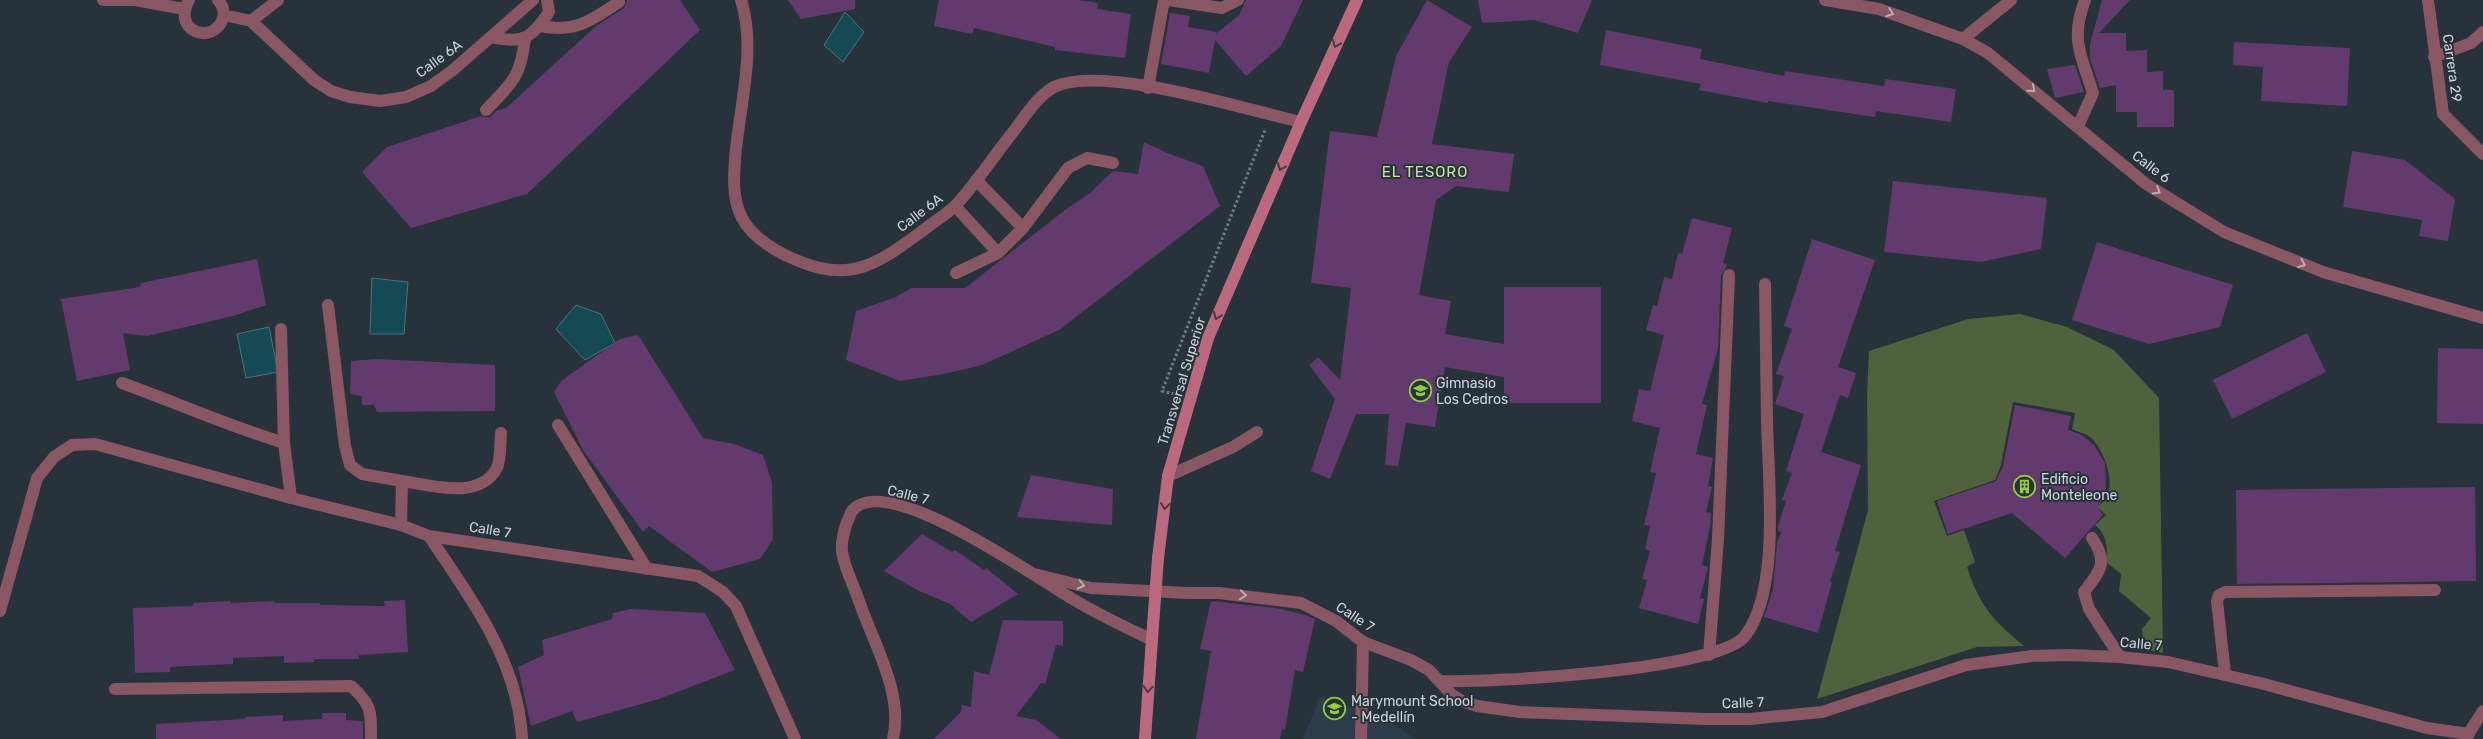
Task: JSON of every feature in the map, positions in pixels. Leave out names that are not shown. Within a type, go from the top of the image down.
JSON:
[{"type":"main road","name":"Transversal Superior","points":[[1144,739],[1158,558],[1168,476],[1208,338],[1300,122],[1357,0]]},
{"type":"street","points":[[103,0],[135,0],[186,5],[184,20],[190,29],[200,33],[211,32],[220,26],[224,16],[222,4],[218,0]]},
{"type":"street","points":[[224,16],[251,21],[278,0]]},
{"type":"street","name":"Calle 6A","points":[[251,21],[314,80],[332,91],[350,97],[380,101],[406,97],[431,86],[533,0]]},
{"type":"street","points":[[491,37],[512,42],[524,38],[540,26],[549,12],[547,0]]},
{"type":"street","name":"Calle 6A","points":[[741,0],[746,15],[748,39],[734,173],[735,196],[742,218],[761,241],[790,258],[821,270],[845,271],[862,268],[882,259],[955,206],[1038,101],[1055,86],[1076,80],[1106,80],[1300,122]]},
{"type":"street","points":[[1148,88],[1164,0]]},
{"type":"street","points":[[1168,0],[1222,8],[1238,0]]},
{"type":"street","name":"Calle 6","points":[[1825,0],[1879,9],[1964,39],[1988,53],[2146,184],[2224,232],[2323,272],[2483,318]]},
{"type":"street","points":[[1964,39],[2011,0]]},
{"type":"street","points":[[2078,126],[2093,92],[2077,45],[2078,20],[2086,0]]},
{"type":"street","name":"Carrera 29","points":[[2428,0],[2443,114],[2483,154]]},
{"type":"street","points":[[540,26],[560,30],[589,22],[619,2]]},
{"type":"street","points":[[2434,57],[2471,42],[2483,32]]},
{"type":"street","points":[[486,110],[514,80],[523,57],[524,38]]},
{"type":"street","points":[[956,274],[998,253],[1023,228],[1068,168],[1087,158],[1113,163]]},
{"type":"street","points":[[976,180],[1023,228]]},
{"type":"street","points":[[955,206],[998,253]]},
{"type":"street","points":[[1708,655],[1718,539],[1729,275]]},
{"type":"street","points":[[1441,680],[1522,680],[1661,664],[1708,655],[1744,638],[1756,618],[1764,588],[1769,550],[1765,284]]},
{"type":"street","points":[[328,305],[345,446],[350,465],[362,474],[468,489],[488,479],[498,467],[501,433]]},
{"type":"street","points":[[281,329],[284,443],[291,498]]},
{"type":"street","points":[[122,383],[186,406],[238,429],[284,443]]},
{"type":"street","points":[[558,425],[647,570]]},
{"type":"street","points":[[1168,476],[1233,446],[1257,432]]},
{"type":"street","name":"Calle 7","points":[[0,611],[38,478],[54,457],[72,445],[95,444],[291,498],[401,525],[429,536],[647,570],[698,576],[723,592],[736,606],[795,739]]},
{"type":"street","points":[[401,525],[402,481]]},
{"type":"street","name":"Calle 7","points":[[893,739],[896,724],[886,667],[858,600],[842,552],[843,531],[852,511],[871,502],[894,505],[933,517],[960,530],[1071,598],[1152,640]]},
{"type":"street","points":[[429,536],[465,589],[505,660],[515,691],[522,739]]},
{"type":"street","points":[[2092,538],[2099,549],[2102,561],[2099,572],[2084,592],[2086,603],[2120,657]]},
{"type":"street","name":"Calle 7","points":[[1034,574],[1091,588],[1219,593],[1301,603],[1336,621],[1363,642],[1411,660],[1429,670],[1441,680],[1452,695],[1462,701],[1477,706],[1520,712],[1750,718],[1822,712],[1966,665],[2032,656],[2120,657],[2168,662],[2225,674],[2427,728],[2467,736]]},
{"type":"street","points":[[2225,674],[2217,601],[2219,595],[2225,592],[2435,590]]},
{"type":"street","points":[[1361,739],[1363,642]]},
{"type":"street","points":[[115,689],[351,686],[367,701],[371,719],[371,739]]},
{"type":"street","points":[[2467,736],[2483,711]]},
{"type":"path","points":[[1192,398],[1162,391],[1270,115]]},
{"type":"shaded area","points":[[845,12],[864,32],[843,62],[824,45]]},
{"type":"shaded area","points":[[372,278],[408,282],[404,334],[370,334]]},
{"type":"shaded area","points":[[576,305],[601,314],[615,343],[585,360],[556,329]]},
{"type":"shaded area","points":[[269,327],[278,372],[246,378],[237,334]]},
{"type":"shaded area","name":"Marymount School - Medellín","points":[[1320,697],[1388,720],[1415,739],[1303,739]]},
{"type":"green space","points":[[2020,314],[2067,327],[2114,350],[2159,398],[2163,653],[2144,649],[2142,629],[2151,618],[2119,591],[2121,574],[2106,562],[2106,542],[2102,533],[2095,525],[2106,515],[2097,507],[2106,499],[2110,484],[2107,466],[2100,449],[2086,434],[2072,429],[2075,413],[2013,402],[2001,465],[1995,480],[1934,501],[1947,536],[1964,530],[1975,562],[1967,567],[1983,603],[1996,620],[2024,646],[1977,647],[1817,699],[1868,510],[1867,396],[1869,351],[1968,319]]},
{"type":"building","points":[[627,0],[680,0],[700,30],[527,194],[411,228],[362,172],[387,147],[481,116],[489,118],[496,111],[506,108],[596,26],[624,8]]},
{"type":"building","points":[[788,0],[855,0],[855,9],[801,19]]},
{"type":"building","points":[[939,0],[1078,0],[1098,3],[1097,9],[1131,14],[1125,58],[1055,50],[1055,47],[974,28],[972,34],[934,26]]},
{"type":"building","points":[[1246,0],[1303,0],[1281,46],[1246,76],[1215,40],[1209,73],[1161,64],[1170,13],[1190,16],[1188,27],[1217,32],[1216,34],[1239,15]]},
{"type":"building","points":[[1427,0],[1472,27],[1449,62],[1432,144],[1514,154],[1509,192],[1456,186],[1436,200],[1419,295],[1451,301],[1445,334],[1504,344],[1504,287],[1601,287],[1601,403],[1504,403],[1504,377],[1445,367],[1435,427],[1406,423],[1398,466],[1385,465],[1389,414],[1356,414],[1330,479],[1311,471],[1335,399],[1309,365],[1318,357],[1340,380],[1351,288],[1311,283],[1330,131],[1377,137],[1396,56]]},
{"type":"building","points":[[1478,0],[1592,0],[1578,33],[1534,20],[1482,23]]},
{"type":"building","points":[[2102,0],[2130,0],[2099,33],[2126,33],[2126,51],[2147,50],[2147,72],[2163,71],[2163,90],[2174,90],[2174,127],[2137,127],[2137,112],[2116,112],[2116,85],[2100,88],[2090,59],[2090,44]]},
{"type":"building","points":[[1606,30],[1702,49],[1700,59],[1784,76],[1785,71],[1884,86],[1885,79],[1956,89],[1951,122],[1876,111],[1875,117],[1768,101],[1768,103],[1699,90],[1701,84],[1600,65]]},
{"type":"building","points":[[2234,42],[2350,48],[2347,106],[2261,101],[2263,67],[2233,65]]},
{"type":"building","points":[[2075,65],[2084,92],[2055,98],[2047,69]]},
{"type":"building","points":[[1144,142],[1167,153],[1203,166],[1220,206],[1059,330],[982,365],[944,374],[900,381],[846,360],[856,311],[896,297],[911,288],[965,288],[1069,207],[1089,194],[1113,171],[1138,174]]},
{"type":"building","points":[[2352,151],[2405,160],[2455,199],[2448,241],[2419,236],[2422,220],[2343,207]]},
{"type":"building","points":[[1893,181],[2047,198],[2041,249],[1981,262],[1884,252]]},
{"type":"building","points":[[1692,218],[1732,228],[1723,263],[1727,264],[1721,275],[1718,348],[1702,404],[1707,405],[1696,454],[1713,458],[1708,486],[1712,487],[1706,512],[1711,513],[1710,527],[1702,565],[1708,567],[1700,598],[1704,599],[1698,624],[1639,608],[1647,580],[1642,579],[1650,551],[1645,549],[1650,526],[1644,525],[1656,473],[1650,472],[1660,428],[1632,421],[1639,389],[1650,391],[1664,335],[1646,330],[1653,305],[1657,306],[1664,277],[1672,279],[1678,253],[1682,254]]},
{"type":"building","points":[[1812,239],[1875,260],[1838,367],[1856,373],[1848,398],[1840,395],[1821,452],[1861,465],[1835,551],[1840,552],[1830,581],[1832,582],[1818,633],[1764,617],[1773,590],[1777,544],[1781,532],[1778,531],[1778,526],[1786,501],[1782,500],[1792,473],[1786,471],[1804,414],[1775,404],[1784,376],[1776,374],[1792,329],[1784,326]]},
{"type":"building","points":[[2097,242],[2233,285],[2220,327],[2149,344],[2072,320]]},
{"type":"building","points":[[257,259],[266,305],[233,316],[147,336],[123,333],[130,370],[77,381],[61,299],[140,287],[141,283]]},
{"type":"building","points":[[2307,333],[2326,372],[2232,419],[2213,380]]},
{"type":"building","points":[[638,335],[703,438],[734,444],[763,455],[772,483],[773,539],[760,559],[712,572],[649,526],[643,532],[583,450],[554,392],[561,381],[620,339]]},
{"type":"building","points":[[2438,348],[2483,349],[2483,424],[2437,423]]},
{"type":"building","points":[[377,359],[495,365],[495,411],[377,412],[374,405],[362,405],[362,396],[350,394],[351,361]]},
{"type":"building","name":"Edificio Monteleone","points":[[2015,405],[2071,416],[2068,430],[2082,435],[2094,445],[2105,463],[2106,489],[2098,508],[2103,515],[2065,558],[2012,513],[1948,534],[1937,501],[1996,481],[2003,466]]},
{"type":"building","points":[[1031,475],[1113,489],[1112,525],[1017,517]]},
{"type":"building","points":[[2475,487],[2476,581],[2237,584],[2236,490]]},
{"type":"building","points":[[922,534],[952,552],[955,550],[984,570],[986,568],[1018,594],[971,622],[950,604],[917,590],[884,571]]},
{"type":"building","points":[[405,600],[408,652],[359,655],[359,659],[314,659],[314,662],[284,663],[284,656],[233,658],[233,664],[170,667],[170,672],[135,673],[133,608],[193,606],[193,603],[231,601],[231,603],[275,601],[275,603],[385,606],[384,601]]},
{"type":"building","points":[[1211,601],[1276,608],[1315,619],[1303,672],[1295,670],[1285,730],[1282,729],[1280,739],[1196,739],[1211,651],[1200,649]]},
{"type":"building","points":[[631,609],[705,613],[735,670],[659,699],[577,722],[572,711],[531,726],[518,667],[544,655],[542,640],[612,619],[613,613]]},
{"type":"building","points":[[1003,620],[1063,621],[1063,646],[1056,645],[1045,684],[1041,683],[1016,716],[1036,720],[1061,739],[934,739],[961,712],[962,705],[971,707],[974,671],[989,675]]},
{"type":"building","points":[[322,713],[346,713],[346,720],[363,721],[363,739],[156,739],[156,724],[283,715],[283,721],[322,719]]},
{"type":"place","name":"Gimnasio Los Cedros","points":[[1420,391]]},
{"type":"place","name":"Edificio Monteleone","points":[[2025,487]]},
{"type":"place","name":"Marymount School - Medellín","points":[[1335,709]]},
{"type":"district","name":"EL TESORO","points":[[1425,172]]}]
